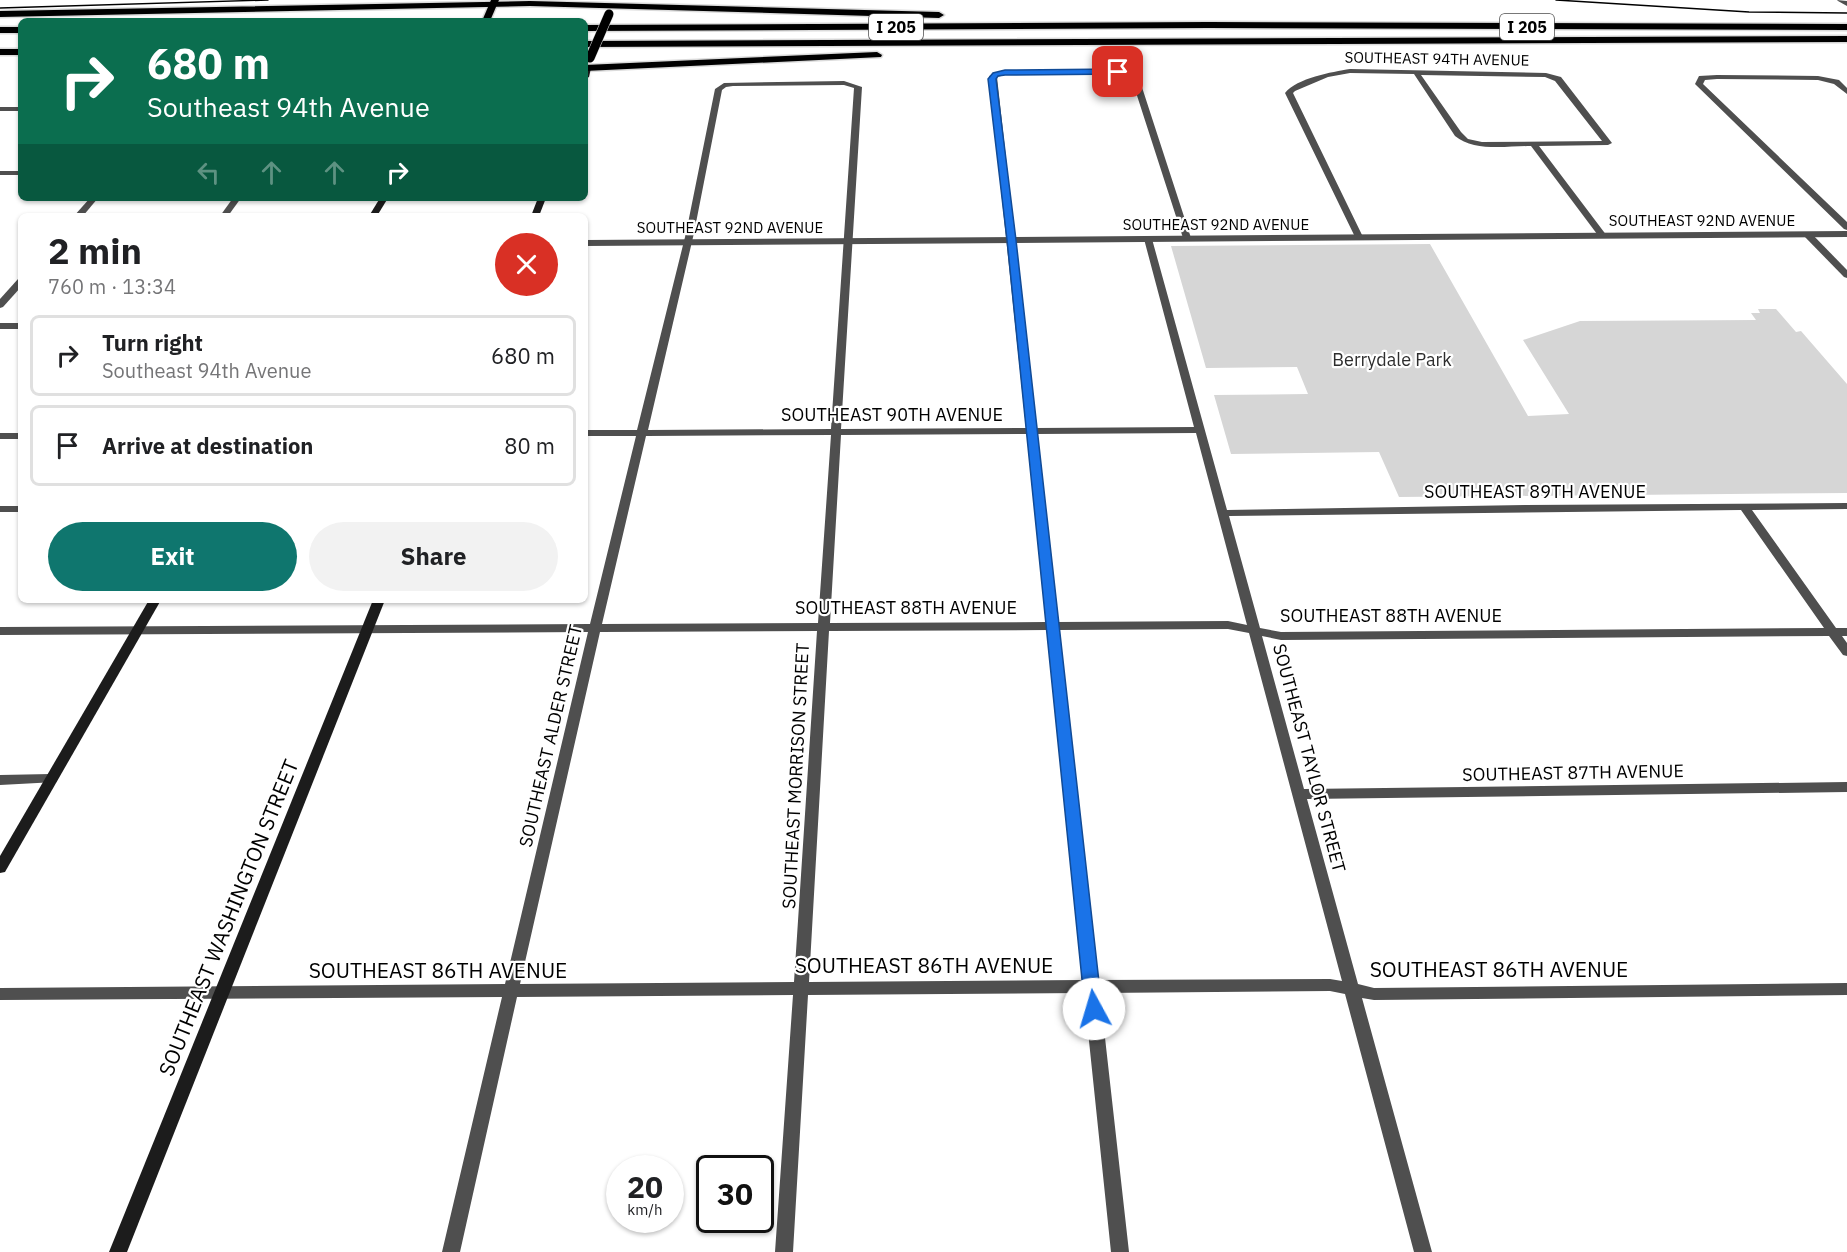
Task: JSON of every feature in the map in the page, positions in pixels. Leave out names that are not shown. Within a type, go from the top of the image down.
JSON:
[{"type":"highway","points":[[0,14],[491,10],[611,6],[1151,20],[1208,25]]},
{"type":"highway","points":[[18,14],[162,18]]},
{"type":"highway","name":"I 205","points":[[588,28],[1208,25],[1847,27]]},
{"type":"highway","points":[[0,30],[18,30]]},
{"type":"highway","name":"I 205","points":[[588,44],[1176,44],[1847,39]]},
{"type":"highway","points":[[912,54],[1141,49],[1176,44]]},
{"type":"highway","points":[[0,46],[18,46]]},
{"type":"highway","points":[[0,52],[18,52]]},
{"type":"highway","points":[[588,68],[891,55]]},
{"type":"highway","points":[[0,62],[18,63]]},
{"type":"main road","points":[[588,65],[611,6]]},
{"type":"main road","points":[[0,868],[152,603]]},
{"type":"main road","name":"SOUTHEAST WASHINGTON STREET","points":[[118,1252],[378,603]]},
{"type":"street","points":[[1840,0],[1847,4]]},
{"type":"street","points":[[1415,71],[1458,135],[1466,141],[1534,144],[1603,236]]},
{"type":"street","name":"SOUTHEAST 94TH AVENUE","points":[[1359,237],[1289,93],[1292,89],[1338,72],[1538,74],[1554,78],[1608,143],[1534,144]]},
{"type":"street","points":[[1120,1252],[1012,240],[992,79],[998,73],[1129,73],[1137,78],[1187,238]]},
{"type":"street","points":[[1847,92],[1836,82],[1824,79],[1702,78],[1699,84],[1847,227]]},
{"type":"street","name":"SOUTHEAST ALDER STREET","points":[[451,1252],[595,627],[690,233],[719,89],[724,85],[733,84],[840,83],[858,87]]},
{"type":"street","name":"SOUTHEAST MORRISON STREET","points":[[784,1252],[858,87]]},
{"type":"street","points":[[0,109],[18,109]]},
{"type":"street","points":[[0,173],[18,173]]},
{"type":"street","points":[[81,213],[91,201]]},
{"type":"street","points":[[1808,234],[1847,275]]},
{"type":"street","name":"SOUTHEAST 92ND AVENUE","points":[[588,243],[1847,234]]},
{"type":"street","name":"SOUTHEAST TAYLOR STREET","points":[[1148,239],[1423,1252]]},
{"type":"street","points":[[0,304],[18,284]]},
{"type":"street","points":[[0,326],[18,326]]},
{"type":"street","name":"SOUTHEAST 90TH AVENUE","points":[[588,433],[1200,430]]},
{"type":"street","points":[[0,436],[18,436]]},
{"type":"street","name":"SOUTHEAST 89TH AVENUE","points":[[1222,513],[1847,506]]},
{"type":"street","points":[[1744,507],[1847,652]]},
{"type":"street","points":[[0,510],[18,509]]},
{"type":"street","name":"SOUTHEAST 88TH AVENUE","points":[[0,631],[1228,625],[1281,636],[1847,632]]},
{"type":"street","points":[[0,780],[51,779]]},
{"type":"street","name":"SOUTHEAST 87TH AVENUE","points":[[1299,794],[1847,787]]},
{"type":"street","name":"SOUTHEAST 86TH AVENUE","points":[[0,993],[511,992],[1330,985],[1374,994],[1847,989]]},
{"type":"green space","name":"Berrydale Park","points":[[1430,244],[1528,416],[1569,414],[1523,340],[1580,321],[1756,320],[1751,313],[1760,313],[1758,309],[1776,309],[1796,332],[1801,331],[1847,384],[1847,493],[1399,497],[1379,452],[1231,454],[1214,395],[1308,394],[1297,367],[1206,368],[1171,246]]},
{"type":"tram line","points":[[0,8],[268,0]]},
{"type":"tram line","points":[[1556,0],[1749,12],[1847,13]]},
{"type":"route","points":[[1094,1009],[1012,240],[992,79],[998,73],[1118,72]]}]
